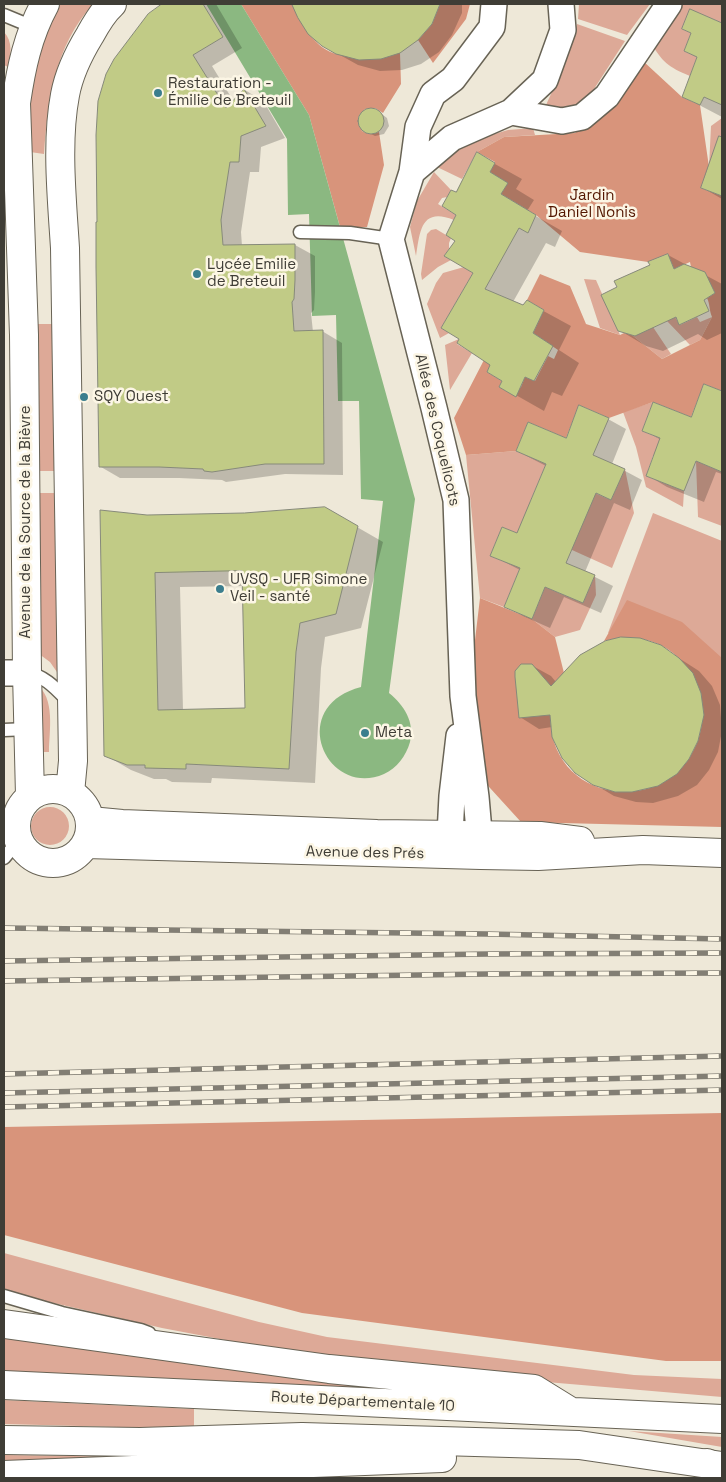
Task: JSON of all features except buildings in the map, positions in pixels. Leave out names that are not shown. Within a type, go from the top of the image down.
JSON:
[{"type":"main road","points":[[70,793],[73,761],[66,248],[62,206],[62,124],[65,95],[80,51],[98,21],[112,4]]},
{"type":"main road","name":"Avenue de la Source de la Bièvre","points":[[30,796],[16,729],[24,335],[13,249],[12,207],[16,103],[21,68],[39,15]]},
{"type":"main road","points":[[12,207],[62,206]]},
{"type":"main road","points":[[13,249],[66,248]]},
{"type":"main road","points":[[50,789],[60,789],[70,793],[80,800],[87,810],[88,832],[79,853],[69,860],[51,864],[45,863],[34,859],[10,839],[18,810],[30,796],[50,789]]},
{"type":"main road","name":"Avenue des Prés","points":[[88,832],[122,824],[377,834],[449,845],[481,845],[540,836],[643,850],[722,852]]},
{"type":"main road","points":[[4,1324],[329,1370],[534,1389],[569,1411]]},
{"type":"main road","name":"Route Départementale 10","points":[[4,1385],[569,1411],[722,1420]]},
{"type":"main road","points":[[4,1440],[140,1442],[302,1437],[580,1445],[717,1467]]},
{"type":"main road","points":[[4,1475],[436,1457],[501,1460],[580,1445]]},
{"type":"street","points":[[393,233],[412,172],[418,127],[433,94],[454,79],[492,27],[494,4]]},
{"type":"street","points":[[412,172],[452,138],[511,112],[545,80],[563,30],[561,4]]},
{"type":"street","points":[[511,112],[562,121],[582,117],[607,96],[669,4]]},
{"type":"street","name":"Allée des Coquelicots","points":[[393,233],[456,500],[464,696]]},
{"type":"street","points":[[449,845],[452,796],[464,696]]},
{"type":"street","points":[[464,696],[481,845]]},
{"type":"lane","points":[[4,15],[39,15]]},
{"type":"lane","points":[[300,232],[393,233]]},
{"type":"lane","points":[[16,673],[38,675],[48,681],[72,705]]},
{"type":"lane","points":[[4,1296],[62,1313],[141,1330],[188,1349]]},
{"type":"shaded area","points":[[60,4],[93,4],[80,20],[62,55],[51,93],[44,154],[30,152],[34,72],[42,46]]},
{"type":"shaded area","points":[[206,4],[241,4],[309,115],[415,499],[389,693],[407,714],[410,721],[411,735],[403,757],[397,765],[384,774],[364,778],[346,774],[332,763],[323,747],[320,730],[325,713],[338,698],[361,687],[383,501],[361,499],[359,401],[338,401],[336,315],[312,316],[309,214],[288,215],[287,139]]},
{"type":"shaded area","points":[[579,4],[650,4],[627,35],[578,19]]},
{"type":"shaded area","points":[[676,4],[722,4],[722,23],[690,10],[682,29],[691,33],[684,51],[697,57],[690,76],[666,63],[650,41]]},
{"type":"shaded area","points":[[577,24],[625,41],[585,103],[568,112],[546,105],[560,74]]},
{"type":"shaded area","points":[[4,32],[10,44],[8,67],[4,65]]},
{"type":"shaded area","points":[[722,118],[722,159],[718,170],[709,167],[711,126]]},
{"type":"shaded area","points":[[533,128],[535,135],[504,137],[477,152],[462,179],[437,167],[464,143],[508,130]]},
{"type":"shaded area","points":[[434,172],[451,190],[447,197],[442,198],[438,204],[456,215],[454,220],[435,217],[429,219],[424,224],[416,256],[410,227],[417,201]]},
{"type":"shaded area","points":[[436,229],[451,238],[449,249],[444,256],[451,260],[438,267],[422,280],[421,274],[427,234],[431,230]]},
{"type":"shaded area","points":[[464,267],[473,273],[441,328],[449,333],[440,338],[427,304],[436,283],[443,273]]},
{"type":"shaded area","points":[[584,279],[596,280],[620,335],[600,328]]},
{"type":"shaded area","points":[[675,317],[680,325],[697,317],[700,322],[712,317],[700,340],[690,345],[667,321]]},
{"type":"shaded area","points":[[31,324],[53,324],[56,471],[34,471]]},
{"type":"shaded area","points":[[653,327],[671,354],[662,359],[632,335]]},
{"type":"shaded area","points":[[459,339],[457,344],[472,353],[450,390],[445,345]]},
{"type":"shaded area","points":[[653,402],[642,431],[669,442],[653,456],[646,476],[684,491],[683,507],[646,487],[636,447],[623,412]]},
{"type":"shaded area","points":[[516,451],[546,464],[530,502],[539,542],[502,527],[490,556],[520,568],[504,607],[480,598],[466,455]]},
{"type":"shaded area","points":[[696,461],[722,472],[722,526],[698,517]]},
{"type":"shaded area","points":[[625,469],[634,513],[612,568],[572,550],[571,483],[611,500]]},
{"type":"shaded area","points":[[34,493],[57,493],[59,675],[50,662],[35,651]]},
{"type":"shaded area","points":[[653,513],[722,541],[722,785],[676,782],[708,725],[697,668],[637,628],[608,633]]},
{"type":"shaded area","points":[[595,575],[596,595],[580,630],[555,637],[532,619],[545,587],[583,603]]},
{"type":"shaded area","points":[[36,684],[42,690],[49,706],[49,752],[37,752]]},
{"type":"shaded area","points":[[50,807],[57,808],[63,813],[68,819],[68,833],[63,839],[57,844],[50,845],[43,844],[37,839],[32,833],[31,826],[32,819],[37,813],[43,808]]},
{"type":"shaded area","points":[[4,1253],[259,1322],[327,1337],[634,1375],[722,1379],[722,1397],[406,1370],[325,1359],[162,1328],[45,1301],[4,1289]]},
{"type":"shaded area","points":[[4,1331],[363,1382],[363,1388],[4,1372]]},
{"type":"shaded area","points":[[4,1400],[194,1409],[194,1429],[4,1424]]},
{"type":"shaded area","points":[[629,1431],[722,1437],[722,1447]]},
{"type":"shaded area","points":[[4,1455],[144,1457],[4,1467]]},
{"type":"green space","points":[[241,4],[293,4],[310,35],[330,52],[353,55],[400,53],[401,84],[383,113],[375,108],[365,109],[358,118],[362,131],[369,134],[379,132],[384,165],[367,227],[340,227],[309,115]]},
{"type":"green space","points":[[440,4],[470,4],[466,19],[433,63],[418,40],[432,24]]},
{"type":"green space","name":"Jardin Daniel Nonis","points":[[643,61],[682,97],[700,105],[709,167],[701,188],[722,196],[722,391],[704,384],[691,417],[653,402],[609,418],[579,405],[566,438],[528,422],[516,451],[466,455],[454,418],[485,358],[492,362],[487,372],[502,381],[499,387],[512,394],[521,387],[525,377],[535,381],[548,356],[554,359],[558,350],[533,333],[544,310],[527,300],[540,274],[570,286],[586,324],[620,335],[624,333],[632,335],[662,359],[700,340],[712,317],[707,298],[715,293],[706,276],[691,267],[690,262],[674,269],[668,254],[648,262],[580,252],[536,215],[501,194],[507,183],[490,172],[495,162],[477,152],[504,137],[575,133],[626,85]]},
{"type":"green space","points":[[480,598],[532,619],[555,637],[564,673],[552,697],[550,710],[551,727],[559,754],[576,775],[598,787],[623,792],[648,788],[671,777],[690,757],[701,729],[703,711],[700,694],[689,670],[675,655],[657,643],[637,638],[604,641],[627,600],[682,622],[722,658],[722,827],[521,822],[480,777],[470,682]]},
{"type":"green space","points":[[722,1113],[722,1361],[666,1361],[302,1313],[4,1235],[4,1127]]},
{"type":"railway","points":[[4,928],[722,939]]},
{"type":"railway","points":[[4,961],[488,954],[722,953]]},
{"type":"railway","points":[[4,981],[488,974],[722,973]]},
{"type":"railway","points":[[4,1074],[722,1056]]},
{"type":"railway","points":[[4,1093],[722,1076]]},
{"type":"railway","points":[[4,1107],[722,1090]]},
{"type":"place","name":"Restauration - Émilie de Breteuil","points":[[158,93]]},
{"type":"place","name":"Lycée Emilie de Breteuil","points":[[197,274]]},
{"type":"place","name":"SQY Ouest","points":[[84,397]]},
{"type":"place","name":"UVSQ - UFR Simone Veil - santé","points":[[220,589]]},
{"type":"place","name":"Meta","points":[[365,733]]}]
